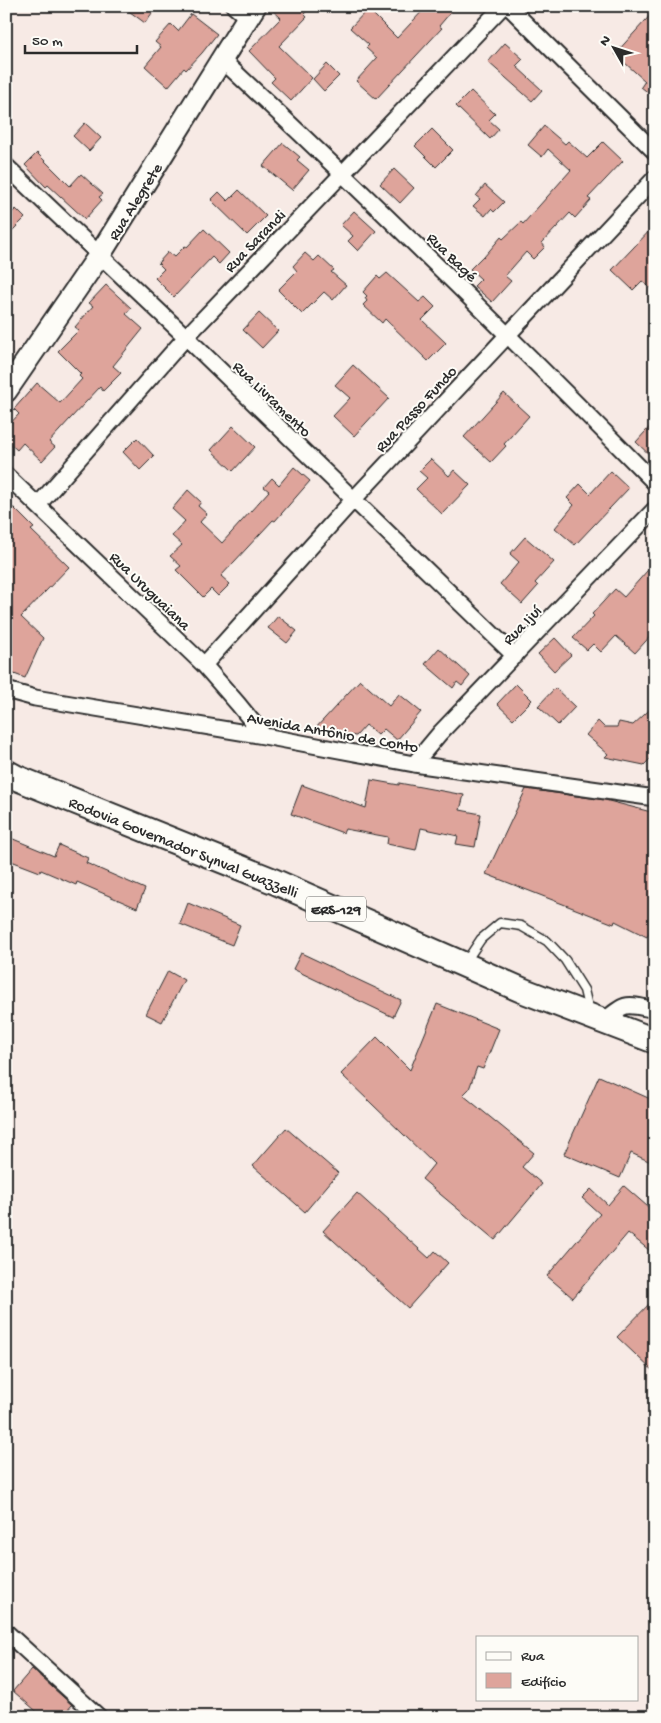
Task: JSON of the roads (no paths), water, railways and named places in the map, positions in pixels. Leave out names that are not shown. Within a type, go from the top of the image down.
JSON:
[{"type":"main road","name":"Rodovia Governador Synval Guazzelli","points":[[9,773],[270,880],[524,991],[655,1041]]},
{"type":"street","name":"Rua Sarandi","points":[[38,505],[186,337],[503,6]]},
{"type":"street","points":[[508,6],[655,152]]},
{"type":"street","name":"Rua Alegrete","points":[[6,391],[100,256],[222,60],[246,10]]},
{"type":"street","name":"Rua Bagé","points":[[222,60],[343,173],[508,333],[655,483]]},
{"type":"street","name":"Rua Livramento","points":[[6,166],[186,337],[515,656]]},
{"type":"street","name":"Rua Passo Fundo","points":[[204,665],[508,333],[655,178]]},
{"type":"street","name":"Rua Uruguaiana","points":[[6,475],[204,665],[264,736]]},
{"type":"street","name":"Rua Ijuí","points":[[414,764],[440,733],[655,509]]},
{"type":"street","name":"Avenida Antônio de Conto","points":[[6,690],[35,698],[264,736],[414,764],[655,798]]},
{"type":"street","points":[[6,697],[35,698]]},
{"type":"street","points":[[597,1018],[626,1005],[655,1010]]},
{"type":"street","points":[[6,1632],[99,1717]]},
{"type":"lane","points":[[464,965],[481,939],[500,923],[521,926],[547,941],[564,960],[584,990],[597,1018]]}]
